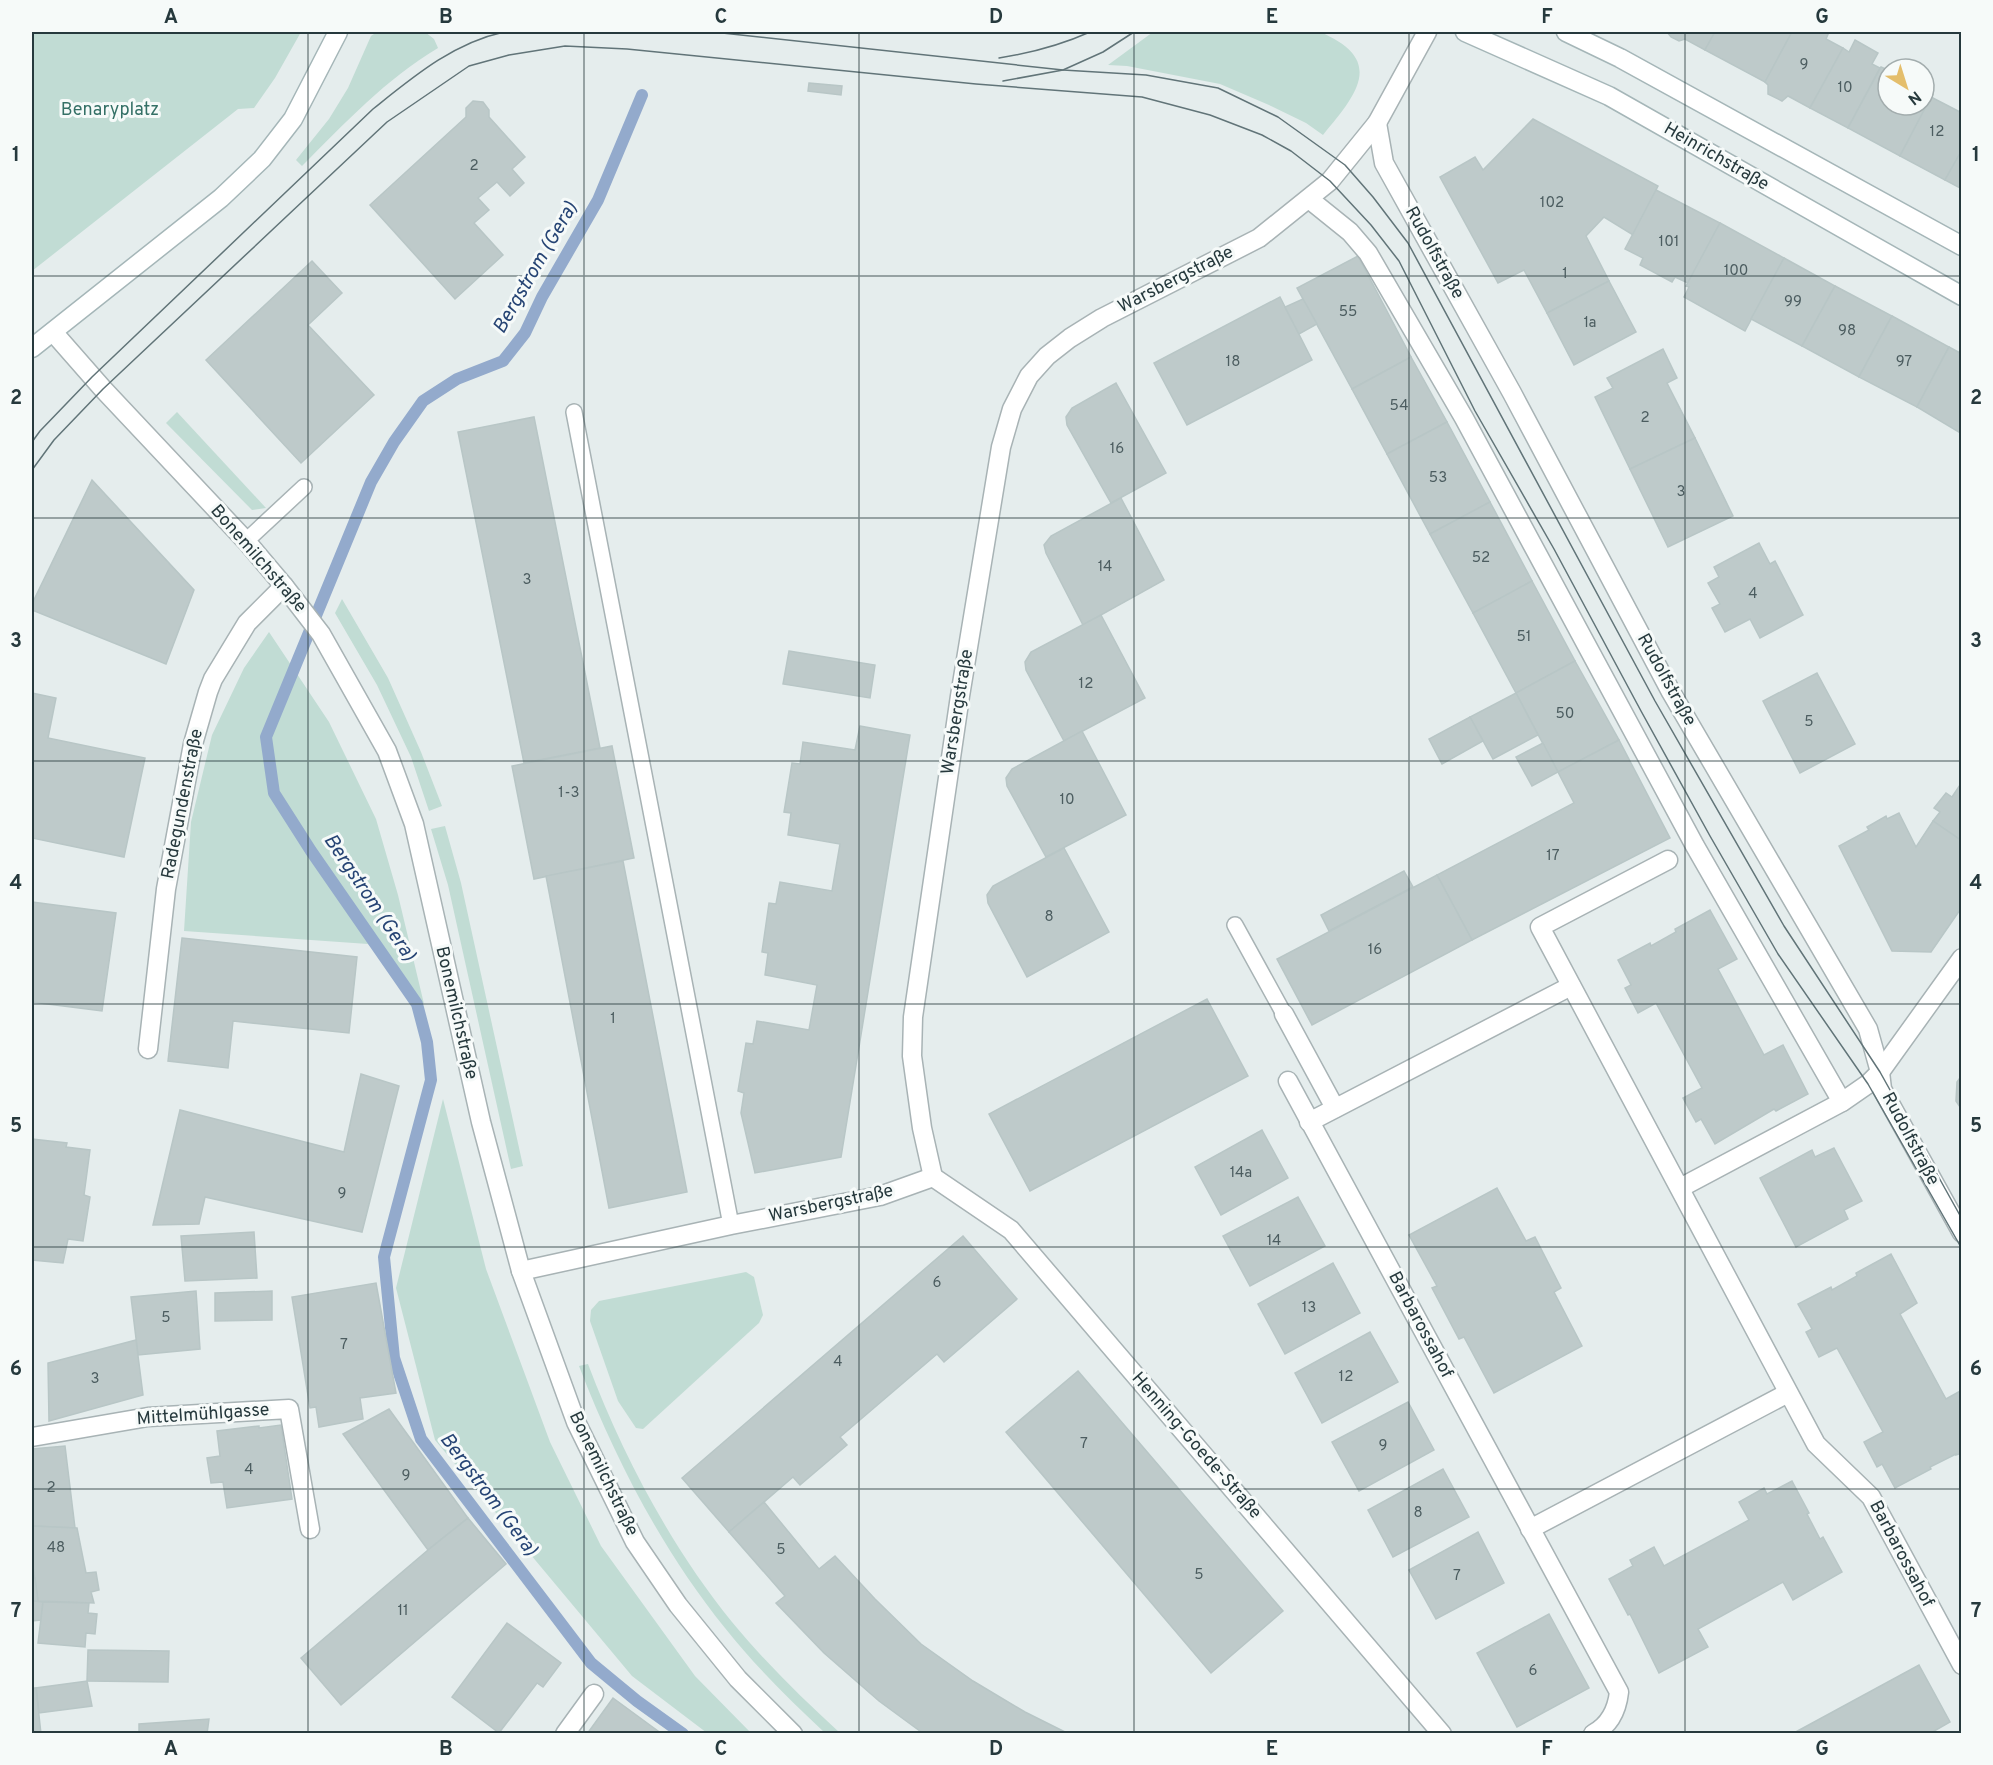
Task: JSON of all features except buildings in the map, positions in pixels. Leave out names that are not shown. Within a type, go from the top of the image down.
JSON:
[{"type":"street","points":[[32,348],[221,198],[262,159],[293,118],[338,32]]},
{"type":"street","points":[[1427,32],[1377,123],[1345,165],[1309,199],[1350,232],[1368,253],[1464,418],[1695,846],[1842,1102]]},
{"type":"street","name":"Heinrichstraße","points":[[1465,32],[1609,96],[1962,296]]},
{"type":"street","points":[[1566,32],[1620,58],[1962,246]]},
{"type":"street","name":"Rudolfstraße","points":[[1377,123],[1384,163],[1512,393],[1671,692],[1868,1029],[1880,1072],[1882,1089],[1962,1233]]},
{"type":"street","name":"Warsbergstraße","points":[[520,1271],[731,1225],[880,1196],[933,1177],[922,1128],[912,1056],[913,1017],[1001,447],[1012,409],[1029,376],[1047,356],[1070,338],[1102,318],[1259,238],[1309,199]]},
{"type":"street","name":"Bonemilchstraße","points":[[53,332],[102,390],[246,541],[285,586],[321,634],[387,751],[414,824],[481,1122],[520,1271],[576,1422],[635,1542],[678,1605],[738,1679],[793,1734]]},
{"type":"street","name":"Radegundenstraße","points":[[148,1049],[166,890],[193,744],[208,692],[213,679],[246,623],[285,586]]},
{"type":"street","name":"Barbarossahof","points":[[1668,860],[1540,927],[1816,1444],[1871,1497],[1962,1665]]},
{"type":"street","points":[[1680,1188],[1842,1102],[1868,1084],[1880,1072],[1962,958]]},
{"type":"street","points":[[1309,1122],[1571,986]]},
{"type":"street","points":[[1284,1014],[1335,1108]]},
{"type":"street","name":"Barbarossahof","points":[[1288,1081],[1619,1692],[1617,1709],[1600,1730],[1593,1734]]},
{"type":"street","name":"Henning-Goede-Straße","points":[[933,1177],[1011,1230],[1442,1734]]},
{"type":"street","points":[[1530,1529],[1788,1394]]},
{"type":"street","name":"Mittelmühlgasse","points":[[32,1437],[148,1417],[289,1409],[310,1529]]},
{"type":"street","points":[[565,1734],[594,1694]]},
{"type":"lane","points":[[574,412],[731,1225]]},
{"type":"lane","points":[[246,541],[304,487]]},
{"type":"lane","points":[[1235,926],[1284,1014]]},
{"type":"green space","name":"Benaryplatz","points":[[32,32],[301,32],[275,78],[254,108],[238,109],[32,271]]},
{"type":"green space","points":[[377,32],[425,32],[434,39],[438,48],[383,88],[302,166],[296,160],[329,119],[348,88],[371,36]]},
{"type":"green space","points":[[1153,32],[1320,32],[1340,43],[1353,54],[1359,66],[1359,79],[1346,106],[1323,135],[1306,123],[1220,84],[1127,66],[1108,65]]},
{"type":"green space","points":[[177,412],[266,508],[252,510],[166,423]]},
{"type":"green space","points":[[342,599],[388,678],[442,806],[429,811],[411,757],[377,685],[335,613]]},
{"type":"green space","points":[[269,632],[329,722],[376,819],[398,895],[424,1004],[368,944],[184,931],[191,822],[212,735],[244,668]]},
{"type":"green space","points":[[445,826],[461,883],[523,1166],[511,1169],[448,885],[431,829]]},
{"type":"green space","points":[[443,1099],[486,1269],[550,1442],[601,1546],[695,1676],[751,1733],[707,1733],[632,1676],[435,1440],[396,1288]]},
{"type":"green space","points":[[746,1272],[754,1277],[763,1315],[759,1323],[643,1429],[636,1428],[618,1401],[590,1321],[591,1310],[599,1301]]},
{"type":"green space","points":[[588,1364],[632,1465],[689,1563],[745,1637],[784,1679],[840,1733],[825,1733],[748,1656],[702,1598],[661,1535],[624,1469],[579,1366]]},
{"type":"waterway","name":"Bergstrom (Gera)","points":[[642,95],[598,200],[542,297],[525,333],[503,361],[457,379],[423,401],[394,442],[371,482],[266,737],[274,793],[311,851],[417,1004],[427,1042],[431,1080],[384,1257],[394,1358],[421,1439],[591,1663],[637,1701],[683,1734]]},
{"type":"tram line","points":[[32,442],[92,377],[373,109],[419,73],[451,53],[485,37],[504,32]]},
{"type":"tram line","points":[[713,32],[1063,70],[1146,75],[1218,88],[1278,117],[1345,165],[1408,243],[1655,701],[1784,926],[1880,1072],[1962,1219]]},
{"type":"tram line","points":[[999,58],[1046,48],[1090,32]]},
{"type":"tram line","points":[[1003,81],[1063,70],[1103,52],[1134,32]]},
{"type":"tram line","points":[[32,470],[54,440],[103,389],[387,122],[469,66],[509,55],[565,46],[627,49],[976,84],[1142,97],[1210,115],[1262,135],[1291,151],[1330,181],[1371,225],[1399,261],[1475,411],[1554,549],[1710,836],[1778,954],[1868,1084],[1962,1249]]}]
